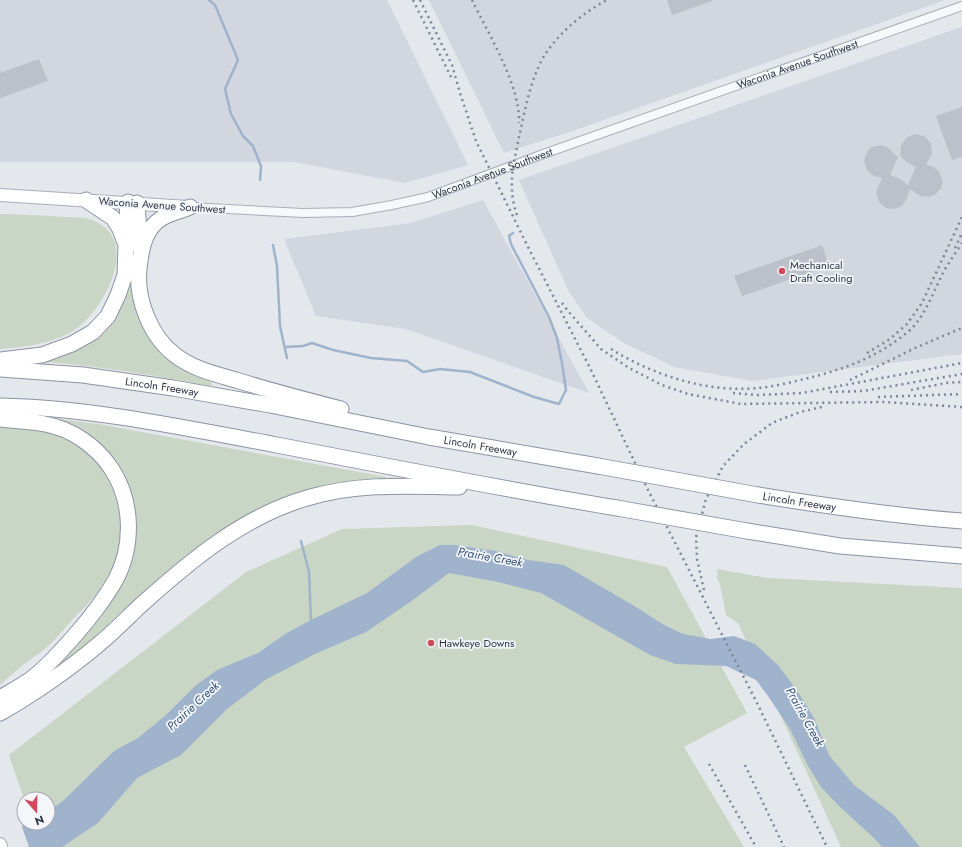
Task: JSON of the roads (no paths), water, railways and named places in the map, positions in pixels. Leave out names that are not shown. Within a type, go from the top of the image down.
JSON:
[{"type":"highway","points":[[86,200],[113,218],[120,229],[126,245]]},
{"type":"highway","points":[[133,203],[140,260]]},
{"type":"highway","points":[[0,360],[42,355],[72,344],[93,332],[108,316],[125,275],[126,245],[133,203]]},
{"type":"highway","points":[[190,207],[162,218],[155,224],[145,239],[140,260],[138,279],[148,320],[166,347],[191,366],[264,389],[407,426],[430,437]]},
{"type":"highway","name":"Lincoln Freeway","points":[[0,369],[83,375],[173,388],[270,405],[430,437],[758,495],[846,509],[962,521]]},
{"type":"highway","points":[[0,406],[88,412],[220,434],[502,488],[840,546],[962,556]]},
{"type":"highway","points":[[0,419],[46,424],[72,433],[88,443],[104,459],[117,477],[126,501],[129,523],[127,549],[115,580],[94,612],[63,649],[32,679],[0,698]]},
{"type":"highway","points":[[0,713],[62,672],[99,644],[199,554],[230,533],[265,514],[306,498],[343,490],[384,486],[502,488]]},
{"type":"street","name":"Waconia Avenue Southwest","points":[[0,195],[190,207],[303,212],[352,212],[392,205],[428,197],[546,153],[962,6]]},
{"type":"water","name":"Prairie Creek","points":[[440,545],[455,545],[496,551],[528,560],[564,565],[664,625],[683,634],[711,639],[734,636],[755,644],[778,665],[796,689],[814,718],[829,755],[854,785],[894,815],[920,847],[882,847],[838,805],[821,787],[808,766],[790,729],[756,680],[726,666],[676,664],[650,655],[541,593],[498,582],[449,573],[366,632],[315,654],[265,680],[226,710],[181,755],[137,778],[98,823],[62,847],[0,847],[0,839],[16,830],[16,831],[56,831],[56,806],[114,751],[138,738],[166,715],[195,686],[217,670],[258,653],[285,634],[367,593],[416,557]]},
{"type":"waterway","points":[[209,0],[215,5],[238,60],[225,89],[231,114],[243,136],[253,146],[261,166],[260,180]]},
{"type":"waterway","points":[[286,347],[303,346],[312,343],[333,350],[371,358],[407,361],[423,372],[440,369],[470,372],[534,397],[559,404],[566,390],[557,338],[549,317],[511,244],[509,236],[513,233]]},
{"type":"waterway","points":[[273,245],[277,266],[280,326],[287,358]]},
{"type":"waterway","points":[[301,541],[309,572],[311,622]]},
{"type":"railway","points":[[413,0],[451,77]]},
{"type":"railway","points":[[420,0],[452,65],[476,141],[591,370],[646,486],[757,703],[827,847]]},
{"type":"railway","points":[[472,0],[509,77],[515,93],[519,123]]},
{"type":"railway","points":[[517,215],[512,195],[513,169],[526,105],[536,72],[546,53],[559,37],[581,16],[607,0]]},
{"type":"railway","points":[[867,353],[890,339],[907,324],[922,303],[962,217]]},
{"type":"railway","points":[[955,248],[962,233]]},
{"type":"railway","points":[[611,349],[645,367],[663,374],[700,385],[719,388],[739,389],[766,387],[820,375],[867,358],[889,346],[909,331],[920,318],[944,271],[962,243]]},
{"type":"railway","points":[[562,303],[601,349],[629,368],[662,385],[688,394],[741,404],[884,402],[962,407]]},
{"type":"railway","points":[[850,380],[915,348],[962,328]]},
{"type":"railway","points":[[733,393],[758,395],[802,393],[962,363]]},
{"type":"railway","points":[[830,392],[863,391],[962,374]]},
{"type":"railway","points":[[911,390],[946,383],[962,382]]},
{"type":"railway","points":[[878,397],[962,394]]},
{"type":"railway","points":[[704,590],[697,559],[696,537],[706,499],[723,466],[744,444],[772,423],[800,412],[822,407]]},
{"type":"railway","points":[[709,764],[756,847]]},
{"type":"railway","points":[[745,765],[784,847]]},
{"type":"place","name":"Mechanical Draft Cooling","points":[[782,271]]},
{"type":"place","name":"Hawkeye Downs","points":[[431,643]]}]
